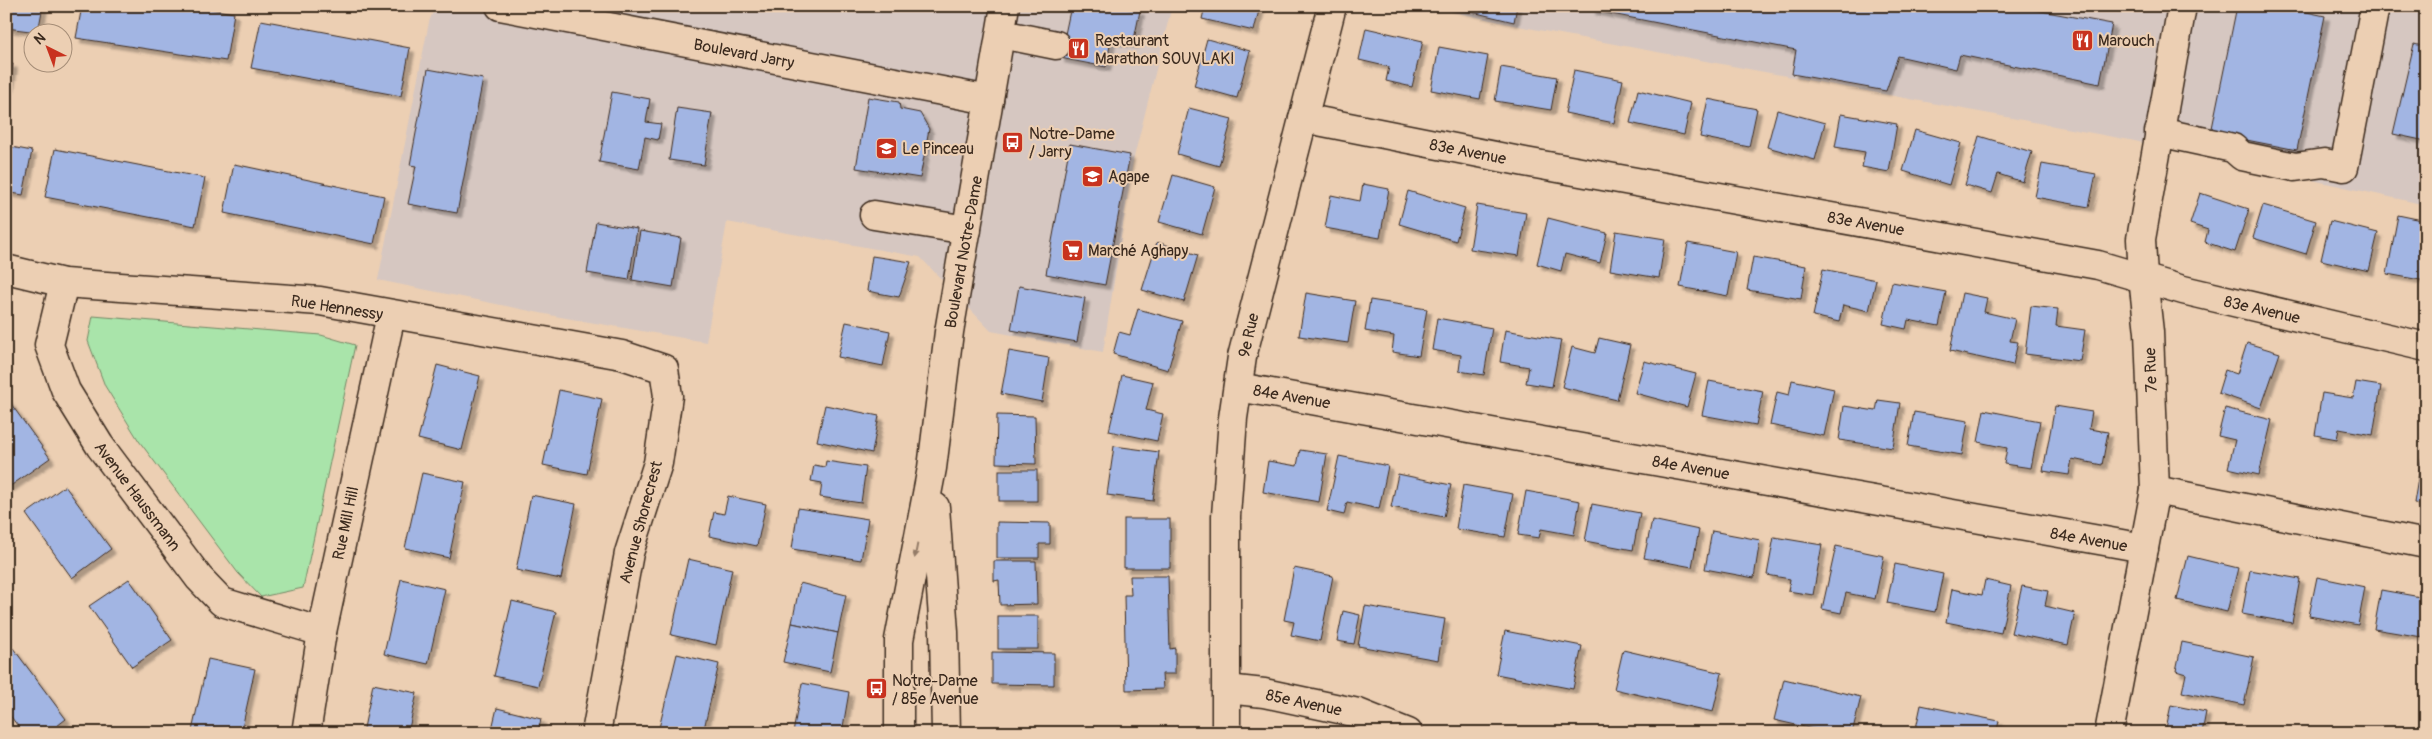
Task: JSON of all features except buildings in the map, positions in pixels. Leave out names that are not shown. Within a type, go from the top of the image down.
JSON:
[{"type":"street","name":"Boulevard Jarry","points":[[500,6],[989,100]]},
{"type":"street","name":"Boulevard Notre-Dame","points":[[899,733],[899,640],[932,468],[946,355],[1005,6]]},
{"type":"street","name":"9e Rue","points":[[1226,733],[1226,516],[1230,444],[1238,387],[1247,338],[1332,6]]},
{"type":"street","name":"7e Rue","points":[[2109,733],[2155,490],[2149,332],[2143,278],[2142,227],[2182,6]]},
{"type":"street","points":[[2159,132],[2233,148],[2242,156],[2295,167],[2324,163],[2344,167],[2375,6]]},
{"type":"street","points":[[1001,34],[1056,45]]},
{"type":"street","name":"83e Avenue","points":[[1303,118],[1525,162],[2098,265],[2183,290],[2426,348]]},
{"type":"street","points":[[874,215],[967,230]]},
{"type":"street","name":"Rue Hennessy","points":[[6,269],[64,284],[320,301],[622,355],[664,369]]},
{"type":"street","name":"Avenue Haussmann","points":[[64,284],[49,345],[66,391],[100,446],[199,578],[222,602],[322,632]]},
{"type":"street","name":"Rue Mill Hill","points":[[306,733],[322,632],[391,315]]},
{"type":"street","name":"Avenue Shorecrest","points":[[596,733],[628,552],[658,462],[668,396],[664,369]]},
{"type":"street","name":"84e Avenue","points":[[1238,387],[2144,548]]},
{"type":"street","name":"Boulevard Notre-Dame","points":[[932,468],[944,632],[946,733]]},
{"type":"street","points":[[2155,490],[2426,544]]},
{"type":"street","name":"85e Avenue","points":[[1227,689],[1264,693],[1358,713],[1408,733]]},
{"type":"shaded area","points":[[435,6],[1172,6],[1133,161],[1103,352],[991,331],[920,257],[727,222],[706,342],[560,317],[378,280],[429,22]]},
{"type":"shaded area","points":[[1426,6],[2426,6],[2426,205],[2130,140],[1523,27]]},
{"type":"green space","points":[[93,316],[321,335],[355,345],[303,588],[261,597],[238,573],[139,441],[105,386],[88,341]]},
{"type":"place","name":"Marouch","points":[[2082,40]]},
{"type":"place","name":"Restaurant Marathon SOUVLAKI","points":[[1079,49]]},
{"type":"place","name":"Notre-Dame / Jarry","points":[[1013,142]]},
{"type":"place","name":"Le Pinceau","points":[[886,148]]},
{"type":"place","name":"Agape","points":[[1092,176]]},
{"type":"place","name":"Marché Aghapy","points":[[1072,250]]},
{"type":"place","name":"Notre-Dame / 85e Avenue","points":[[876,689]]}]
